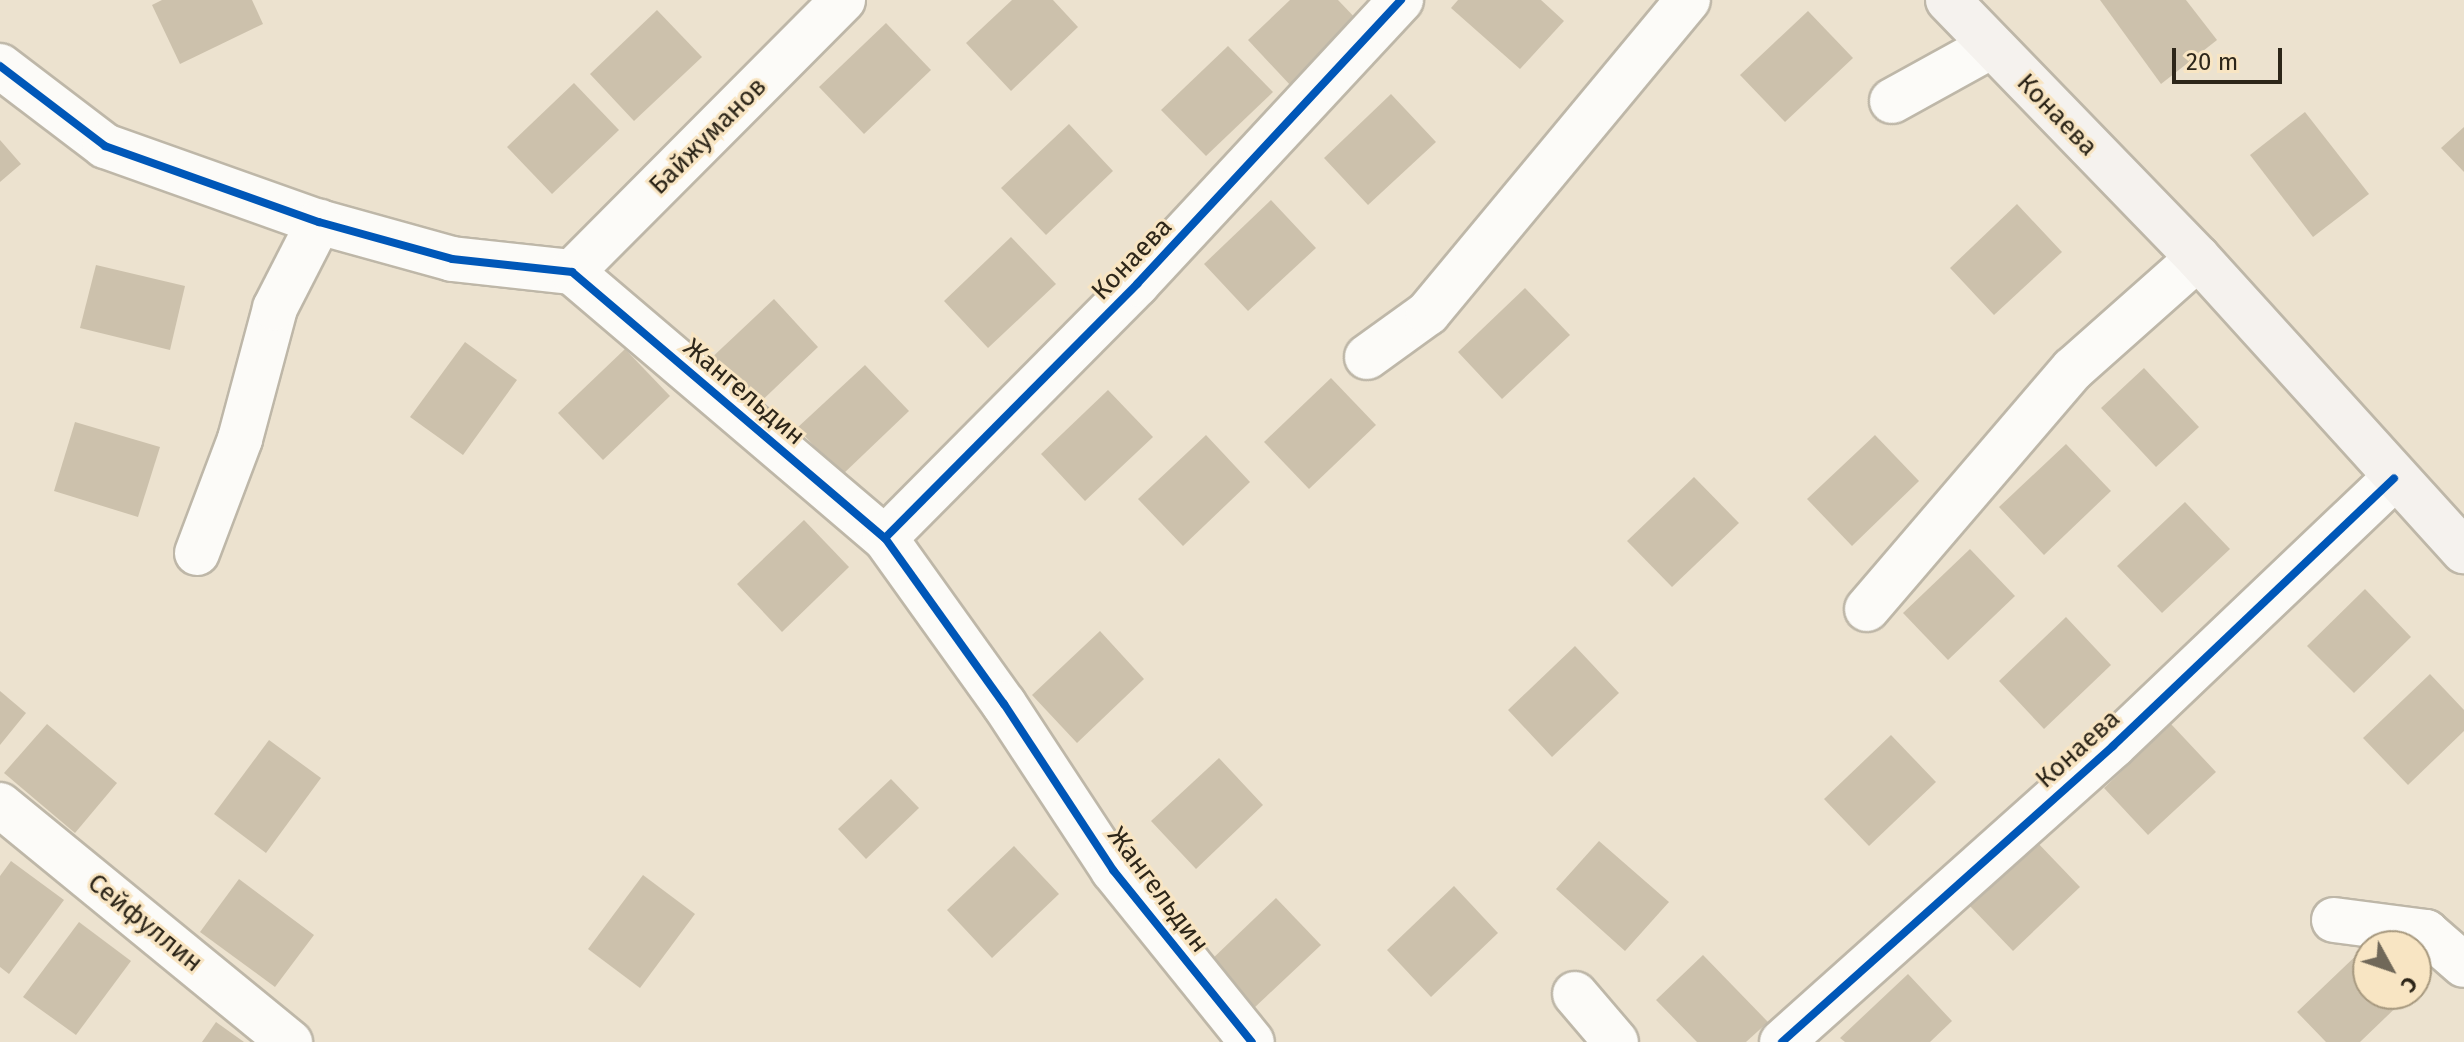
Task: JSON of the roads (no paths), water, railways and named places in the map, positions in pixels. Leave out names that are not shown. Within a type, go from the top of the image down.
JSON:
[{"type":"main road","name":"Конаева","points":[[1948,0],[1990,47],[2198,258],[2394,478],[2464,551]]},
{"type":"street","name":"Байжуманов","points":[[572,272],[843,0]]},
{"type":"street","name":"Конаева","points":[[885,538],[1137,284],[1401,0]]},
{"type":"street","points":[[1367,357],[1428,313],[1688,0]]},
{"type":"street","points":[[1892,101],[1990,47]]},
{"type":"street","points":[[0,66],[105,146],[319,222],[452,259],[572,272]]},
{"type":"street","points":[[197,553],[240,439],[275,308],[319,222]]},
{"type":"street","points":[[1867,609],[2073,369],[2198,258]]},
{"type":"street","name":"Жангельдин","points":[[572,272],[885,538],[1004,704],[1113,870],[1252,1042]]},
{"type":"street","name":"Конаева","points":[[1782,1042],[2113,746],[2394,478]]},
{"type":"street","name":"Сейфуллин","points":[[0,805],[290,1042]]},
{"type":"street","points":[[2334,920],[2426,932],[2464,965]]},
{"type":"street","points":[[1575,994],[1616,1042]]}]
